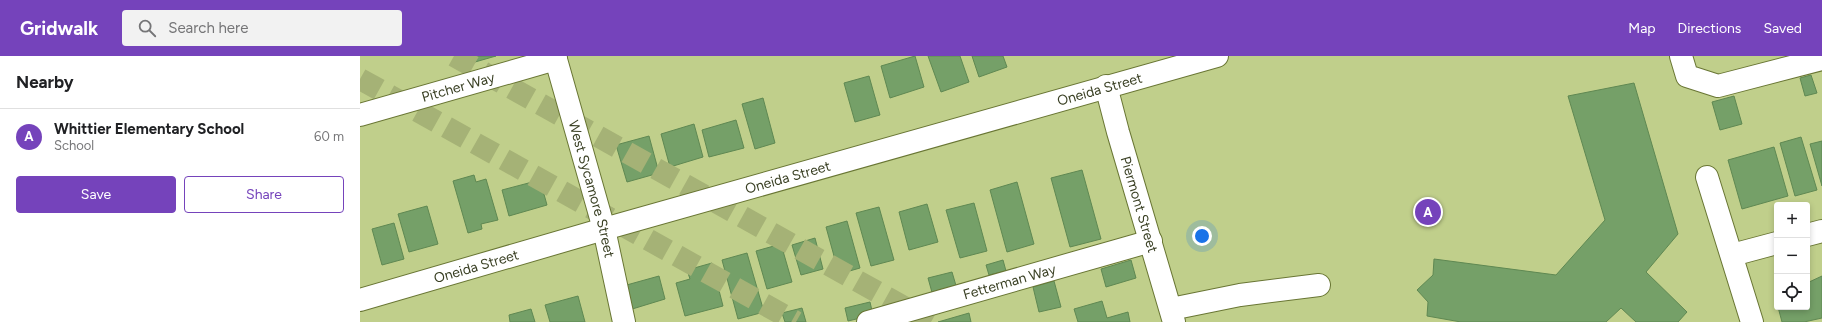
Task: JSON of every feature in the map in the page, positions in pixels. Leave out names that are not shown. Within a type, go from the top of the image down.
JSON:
[{"type":"street","name":"Oneida Street","points":[[360,300],[1106,86],[1217,56]]},
{"type":"street","name":"Pitcher Way","points":[[360,115],[556,57]]},
{"type":"street","name":"West Sycamore Street","points":[[556,57],[604,229],[624,322]]},
{"type":"street","points":[[1684,66],[1718,86],[1822,59]]},
{"type":"street","name":"Piermont Street","points":[[1106,86],[1118,132],[1173,316]]},
{"type":"street","points":[[1707,177],[1752,322]]},
{"type":"street","points":[[1810,234],[1822,231]]},
{"type":"street","name":"Fetterman Way","points":[[868,322],[1151,241]]},
{"type":"street","points":[[1732,255],[1774,244]]},
{"type":"street","points":[[1173,316],[1240,295],[1318,285]]},
{"type":"building","points":[[466,56],[496,56],[468,64]]},
{"type":"building","points":[[915,56],[924,87],[890,98],[881,66]]},
{"type":"building","points":[[928,56],[960,56],[969,82],[941,92]]},
{"type":"building","points":[[972,56],[1003,56],[1007,67],[979,77]]},
{"type":"building","points":[[1811,75],[1817,93],[1805,96],[1800,78]]},
{"type":"building","points":[[869,76],[880,115],[855,122],[844,83]]},
{"type":"building","points":[[1634,83],[1678,234],[1646,272],[1687,312],[1678,322],[1636,322],[1621,308],[1606,322],[1461,322],[1427,316],[1428,302],[1417,290],[1433,275],[1434,259],[1556,275],[1605,220],[1568,96]]},
{"type":"building","points":[[1734,96],[1742,124],[1720,130],[1712,102]]},
{"type":"building","points":[[763,98],[775,143],[755,149],[742,104]]},
{"type":"building","points":[[736,120],[744,148],[709,157],[702,130]]},
{"type":"building","points":[[694,124],[703,157],[670,167],[661,134]]},
{"type":"building","points":[[649,136],[659,173],[627,182],[616,145]]},
{"type":"building","points":[[1801,137],[1817,190],[1795,196],[1780,143]]},
{"type":"building","points":[[1822,141],[1822,186],[1810,144]]},
{"type":"building","points":[[1774,147],[1788,196],[1742,209],[1728,160]]},
{"type":"building","points":[[1082,170],[1101,239],[1070,247],[1051,178]]},
{"type":"building","points":[[474,175],[476,182],[486,179],[498,220],[481,224],[482,229],[468,233],[453,181]]},
{"type":"building","points":[[540,180],[547,205],[509,216],[502,190]]},
{"type":"building","points":[[1017,182],[1034,244],[1007,252],[990,190]]},
{"type":"building","points":[[974,203],[987,251],[960,258],[946,210]]},
{"type":"building","points":[[927,204],[938,242],[909,250],[899,212]]},
{"type":"building","points":[[427,206],[438,244],[409,252],[398,214]]},
{"type":"building","points":[[879,207],[894,260],[871,266],[856,213]]},
{"type":"building","points":[[847,221],[860,268],[839,274],[826,227]]},
{"type":"building","points":[[394,223],[404,259],[382,265],[372,229]]},
{"type":"building","points":[[815,238],[823,269],[801,275],[792,245]]},
{"type":"building","points":[[781,244],[792,282],[767,289],[756,251]]},
{"type":"building","points":[[747,253],[764,312],[738,319],[722,260]]},
{"type":"building","points":[[1003,260],[1006,271],[989,275],[986,265]]},
{"type":"building","points":[[1131,260],[1136,278],[1106,287],[1101,269]]},
{"type":"building","points":[[712,263],[723,306],[685,316],[676,283],[690,279],[687,270]]},
{"type":"building","points":[[952,272],[957,289],[933,296],[928,278]]},
{"type":"building","points":[[659,276],[665,299],[629,310],[623,286]]},
{"type":"building","points":[[1822,276],[1822,318],[1804,322],[1782,322],[1779,310],[1810,310],[1810,282]]},
{"type":"building","points":[[1054,281],[1061,307],[1039,312],[1033,287]]},
{"type":"building","points":[[578,296],[585,322],[550,322],[545,305]]},
{"type":"building","points":[[1102,301],[1107,318],[1128,312],[1130,322],[1078,322],[1074,309]]},
{"type":"building","points":[[870,302],[873,315],[848,321],[845,308]]},
{"type":"building","points":[[802,308],[806,322],[785,322],[782,313]]},
{"type":"building","points":[[531,309],[535,322],[510,322],[509,315]]},
{"type":"building","points":[[969,313],[971,322],[938,322]]},
{"type":"tunnel","points":[[454,56],[931,322]]},
{"type":"tunnel","points":[[360,79],[796,322]]},
{"type":"place","name":"Whittier Elementary School","points":[[1428,212]]}]
